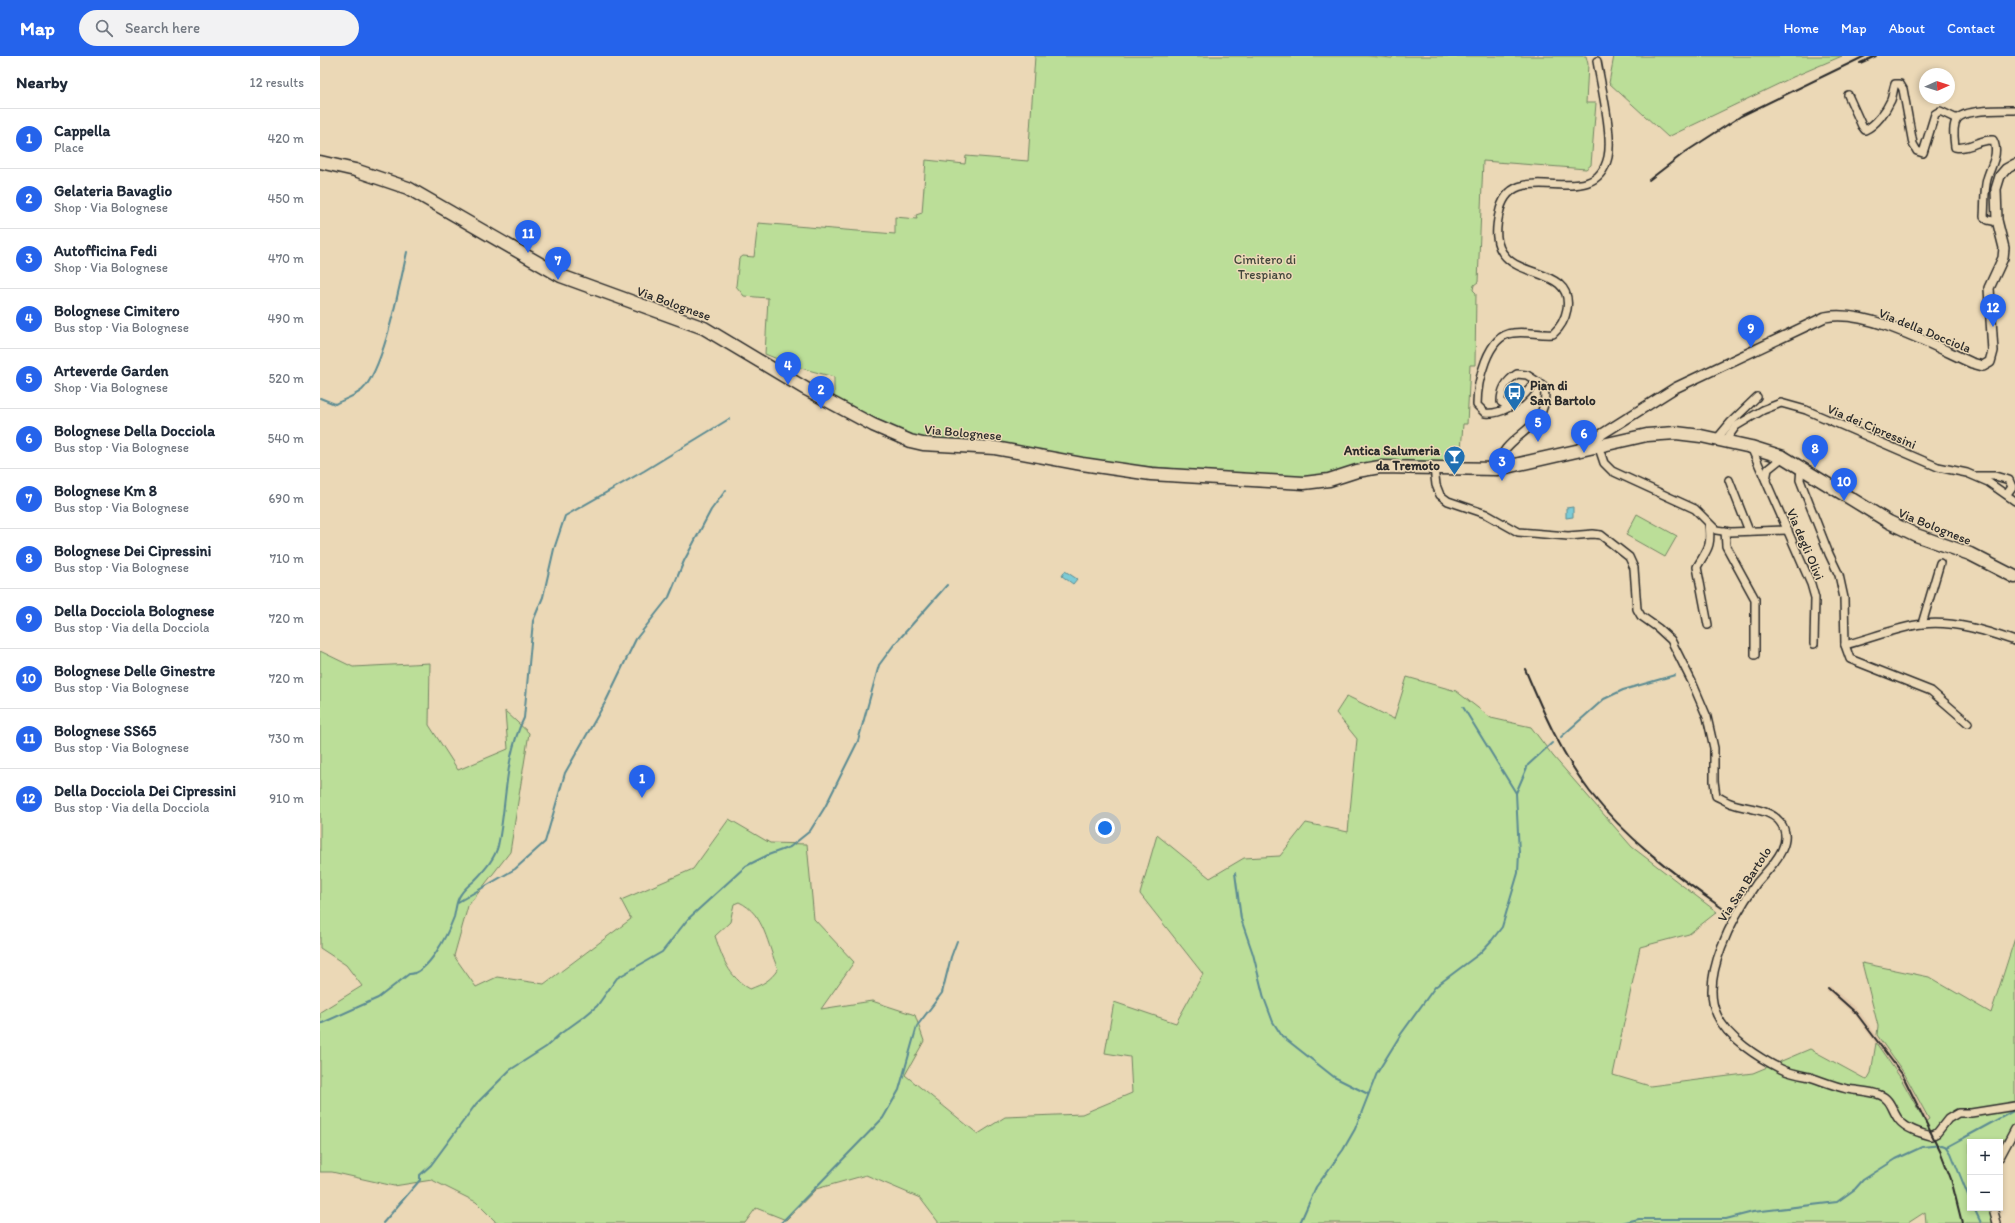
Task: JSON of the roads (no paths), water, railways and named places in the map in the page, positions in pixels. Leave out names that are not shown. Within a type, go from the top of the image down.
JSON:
[{"type":"main road","name":"Via Bolognese","points":[[320,162],[356,170],[408,188],[560,276],[704,328],[806,389],[874,425],[910,441],[923,444],[995,448],[1136,472],[1304,483],[1329,480],[1357,471],[1380,467],[1497,469],[1598,445],[1654,434],[1676,433],[1721,440],[1783,457],[1889,522],[1916,535],[1970,554],[2015,577]]},
{"type":"street","points":[[1539,382],[1530,387],[1525,394],[1509,407],[1491,414],[1485,413],[1477,405],[1477,394],[1489,351],[1496,341],[1512,333],[1553,334],[1560,328],[1563,322],[1568,302],[1568,295],[1562,286],[1550,278],[1520,266],[1506,257],[1498,245],[1496,229],[1499,211],[1504,198],[1512,189],[1523,184],[1537,183],[1562,186],[1579,184],[1592,181],[1604,168],[1609,145],[1597,61]]},
{"type":"street","points":[[1848,96],[1865,130],[1872,126],[1882,114],[1890,100],[1895,84],[1900,84],[1903,89],[1912,144],[1917,151],[1923,153],[1935,114],[1940,111],[1957,118]]},
{"type":"street","points":[[1998,222],[1988,220],[1984,217],[1987,180],[1995,156],[1996,146],[1993,140],[1985,139],[1964,149],[1955,147],[1954,126],[1957,118],[1965,114],[2015,110]]},
{"type":"street","name":"Via della Docciola","points":[[1578,450],[1675,388],[1825,316],[1838,314],[1869,321],[1904,332],[1972,363],[1983,366],[1990,362],[1993,351],[1989,288],[2003,258],[2004,248],[1998,222],[1996,189],[2000,176],[2006,169],[2015,164]]},
{"type":"street","points":[[1497,469],[1498,463],[1509,446],[1540,418],[1544,409],[1544,386],[1527,375],[1517,374],[1511,378],[1501,392],[1501,402],[1509,407]]},
{"type":"street","points":[[1721,440],[1731,422],[1756,397]]},
{"type":"street","name":"Via dei Cipressini","points":[[1721,440],[1736,426],[1763,410],[1781,403],[1806,410],[1938,467],[1973,475],[2007,494],[2015,501]]},
{"type":"street","points":[[1598,445],[1604,463],[1612,471],[1694,509],[1701,514],[1716,530],[1788,530]]},
{"type":"street","name":"Via degli Olivi","points":[[1751,447],[1811,584],[1815,598],[1814,644]]},
{"type":"street","points":[[1766,480],[1768,469],[1783,457]]},
{"type":"street","points":[[1801,467],[1800,480],[1829,554],[1839,575],[1844,598],[1845,645],[1850,659],[1931,691],[1968,723]]},
{"type":"street","name":"Via San Bartolo","points":[[1434,468],[1436,486],[1440,495],[1452,503],[1486,514],[1518,532],[1568,536],[1593,534],[1601,535],[1629,557],[1634,568],[1637,609],[1641,616],[1658,628],[1671,640],[1707,717],[1711,733],[1716,796],[1730,803],[1769,814],[1780,822],[1785,837],[1781,852],[1771,868],[1756,884],[1722,943],[1715,965],[1712,990],[1717,1016],[1742,1045],[1782,1070],[1846,1089],[1886,1097],[1898,1120],[1904,1125],[1931,1136],[1937,1134],[1948,1119],[1958,1112],[1971,1113],[2015,1106]]},
{"type":"street","points":[[1973,475],[1995,476],[2009,480],[2012,487],[2007,494]]},
{"type":"street","points":[[1729,480],[1749,531]]},
{"type":"street","points":[[1708,625],[1697,567],[1706,555],[1710,537],[1709,524]]},
{"type":"street","points":[[1725,531],[1726,546],[1755,599],[1755,655]]},
{"type":"street","points":[[1922,624],[1940,564]]},
{"type":"street","points":[[1845,645],[1922,624],[1948,625],[1986,630],[2015,641]]},
{"type":"street","points":[[2003,1151],[2015,1128]]},
{"type":"street","points":[[1994,1211],[1997,1223]]},
{"type":"water","points":[[1573,507],[1573,517],[1566,518],[1566,508]]},
{"type":"water","points":[[1065,571],[1077,579],[1073,584],[1062,576]]},
{"type":"waterway","points":[[320,398],[335,404],[362,390],[370,380],[384,346],[407,252]]},
{"type":"waterway","points":[[320,1024],[378,998],[409,974],[423,968],[430,961],[447,933],[454,917],[459,896],[488,865],[496,851],[501,830],[509,765],[524,718],[533,621],[543,597],[554,549],[565,516],[644,471],[729,419]]},
{"type":"waterway","points":[[458,902],[515,869],[545,842],[565,773],[606,701],[636,639],[669,597],[684,561],[711,510],[726,490]]},
{"type":"waterway","points":[[383,1223],[420,1180],[420,1175],[431,1165],[476,1104],[510,1070],[546,1047],[560,1034],[597,1006],[617,978],[662,952],[688,919],[746,866],[768,855],[790,847],[810,831],[825,807],[858,741],[879,665],[893,646],[947,585]]},
{"type":"waterway","points":[[1561,737],[1604,699],[1623,690],[1675,675]]},
{"type":"waterway","points":[[1463,707],[1516,793]]},
{"type":"waterway","points":[[1300,1223],[1316,1187],[1343,1150],[1355,1129],[1377,1073],[1401,1034],[1435,987],[1479,954],[1502,927],[1518,873],[1519,853],[1516,793],[1528,765],[1552,743]]},
{"type":"waterway","points":[[1235,873],[1241,919],[1253,954],[1264,998],[1273,1022],[1282,1036],[1334,1077],[1368,1094]]},
{"type":"waterway","points":[[781,1223],[883,1118],[899,1090],[917,1026],[942,993],[951,957],[957,941]]},
{"type":"waterway","points":[[1621,1223],[1639,1219],[1726,1219],[1753,1212],[1837,1202],[1855,1189],[1863,1180],[1896,1159],[1922,1147],[1942,1145],[1947,1147],[2015,1110]]},
{"type":"waterway","points":[[1947,1147],[1951,1153],[1967,1193]]},
{"type":"waterway","points":[[1975,1211],[1981,1223]]},
{"type":"railway","points":[[1649,180],[1684,153],[1741,116],[1865,56]]},
{"type":"railway","points":[[1860,63],[1876,56]]},
{"type":"railway","points":[[1525,669],[1546,717],[1562,748],[1580,778],[1604,809],[1652,855],[1722,908]]},
{"type":"railway","points":[[1828,988],[1856,1013],[1902,1074],[1941,1153],[1951,1179],[1962,1223]]},
{"type":"place","name":"Bolognese SS65","points":[[528,253]]},
{"type":"place","name":"Bolognese Km 8","points":[[558,280]]},
{"type":"place","name":"Della Docciola Dei Cipressini","points":[[1993,327]]},
{"type":"place","name":"Della Docciola Bolognese","points":[[1751,348]]},
{"type":"place","name":"Bolognese Cimitero","points":[[788,385]]},
{"type":"place","name":"Gelateria Bavaglio","points":[[821,409]]},
{"type":"place","name":"Pian di San Bartolo","points":[[1514,412]]},
{"type":"place","name":"Arteverde Garden","points":[[1538,442]]},
{"type":"place","name":"Bolognese Della Docciola","points":[[1584,453]]},
{"type":"place","name":"Bolognese Dei Cipressini","points":[[1815,468]]},
{"type":"place","name":"Antica Salumeria da Tremoto","points":[[1455,476]]},
{"type":"place","name":"Autofficina Fedi","points":[[1502,481]]},
{"type":"place","name":"Bolognese Delle Ginestre","points":[[1844,501]]},
{"type":"place","name":"Cappella","points":[[642,798]]},
{"type":"park label","name":"Cimitero di Trespiano","points":[[1265,266]]}]
